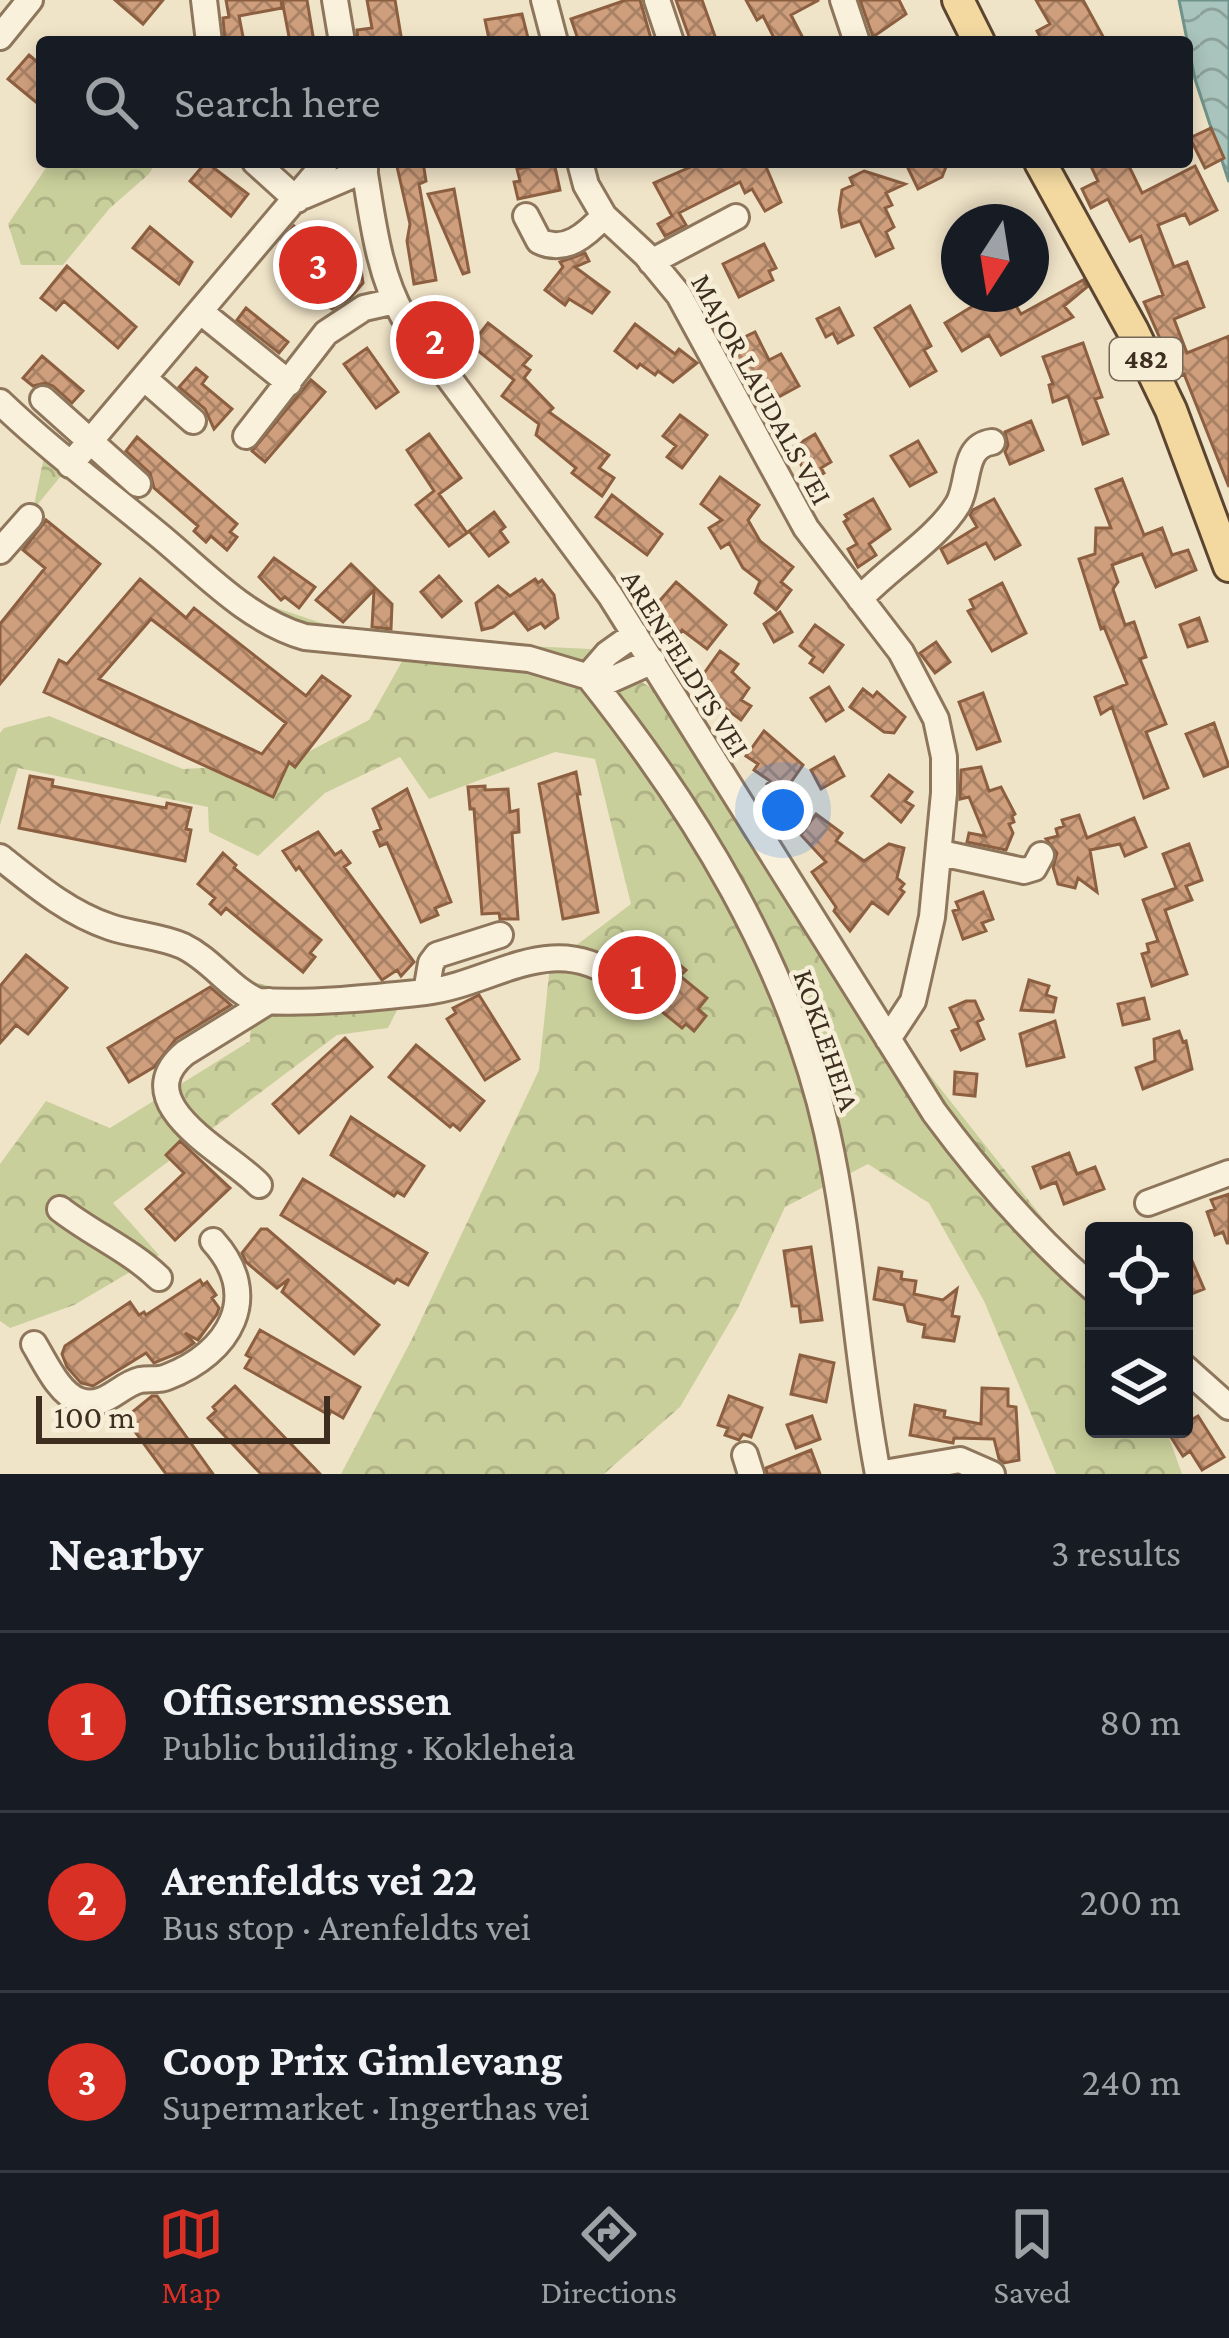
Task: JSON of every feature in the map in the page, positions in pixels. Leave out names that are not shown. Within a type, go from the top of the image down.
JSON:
[{"type":"main road","points":[[958,0],[976,36]]},
{"type":"main road","name":"482","points":[[1043,168],[1161,390],[1229,566]]},
{"type":"street","points":[[0,37],[30,0]]},
{"type":"street","points":[[335,0],[342,36]]},
{"type":"street","points":[[544,0],[553,36]]},
{"type":"street","points":[[657,0],[669,36]]},
{"type":"street","points":[[843,0],[855,36]]},
{"type":"street","points":[[262,168],[297,200]]},
{"type":"street","points":[[70,465],[321,168]]},
{"type":"street","points":[[297,200],[360,168]]},
{"type":"street","name":"ARENFELDTS VEI","points":[[364,168],[394,301],[635,634],[888,1040],[978,1172],[1085,1280]]},
{"type":"street","name":"MAJOR LAUDALS VEI","points":[[582,168],[604,217],[680,295],[806,528],[915,674],[936,719],[944,757],[941,853],[928,940],[913,1001],[888,1040]]},
{"type":"street","points":[[526,216],[539,241],[558,247],[575,241],[604,217]]},
{"type":"street","points":[[651,262],[736,217]]},
{"type":"street","points":[[245,436],[326,333],[343,319],[394,301]]},
{"type":"street","points":[[201,312],[289,383]]},
{"type":"street","points":[[145,379],[194,421]]},
{"type":"street","points":[[43,399],[138,484]]},
{"type":"street","points":[[0,402],[210,580],[282,631],[305,638],[529,659],[606,682],[652,661]]},
{"type":"street","points":[[860,599],[949,515],[963,493],[973,451],[992,442]]},
{"type":"street","points":[[0,551],[30,517]]},
{"type":"street","points":[[588,676],[607,654],[635,634]]},
{"type":"street","name":"KOKLEHEIA","points":[[588,676],[653,760],[704,837],[741,904],[785,1003],[820,1106],[837,1182],[878,1474],[960,1460],[992,1474]]},
{"type":"street","points":[[941,853],[1024,871],[1034,868],[1041,855]]},
{"type":"street","points":[[0,857],[75,912],[184,947],[244,994],[269,1001],[426,992],[535,960],[562,958],[587,962],[619,979]]},
{"type":"street","points":[[426,992],[437,955],[500,934]]},
{"type":"street","points":[[259,1184],[179,1118],[167,1084],[176,1061],[269,1001]]},
{"type":"street","points":[[1148,1203],[1229,1173]]},
{"type":"street","points":[[59,1209],[93,1235],[139,1259],[159,1278]]},
{"type":"street","points":[[34,1344],[65,1391],[85,1402],[101,1401],[136,1381],[176,1373],[224,1337],[236,1320],[236,1282],[213,1240]]},
{"type":"street","points":[[1193,1375],[1229,1407]]},
{"type":"green space","points":[[46,168],[152,168],[110,208],[63,265],[21,265],[8,224]]},
{"type":"green space","points":[[47,442],[256,601],[366,638],[590,649],[659,693],[854,979],[1085,1272],[1085,1438],[1169,1438],[1182,1474],[1056,1474],[984,1301],[929,1203],[868,1164],[785,1207],[738,1308],[680,1407],[604,1474],[341,1474],[413,1337],[539,1070],[550,965],[631,904],[595,759],[555,752],[429,799],[400,757],[325,793],[258,856],[209,832],[208,807],[18,768],[0,825],[0,733],[4,728],[49,716],[183,769],[285,764],[369,720],[409,649],[305,637],[70,465],[33,510]]},
{"type":"green space","points":[[253,982],[293,992],[405,994],[388,1028],[337,1035],[113,1203],[159,1255],[74,1305],[10,1328],[0,1321],[0,1164],[46,1101],[110,1128],[250,1041]]},
{"type":"water","points":[[1179,0],[1229,0],[1229,182],[1195,79],[1193,36],[1186,36]]},
{"type":"building","points":[[115,0],[163,0],[143,24]]},
{"type":"building","points":[[226,0],[281,0],[282,8],[239,16],[243,36],[224,36],[223,18],[229,17]]},
{"type":"building","points":[[282,0],[307,0],[313,36],[289,36]]},
{"type":"building","points":[[367,0],[395,0],[401,36],[358,36],[357,30],[372,28]]},
{"type":"building","points":[[626,0],[640,0],[650,36],[577,36],[571,19]]},
{"type":"building","points":[[676,0],[702,0],[715,36],[689,36]]},
{"type":"building","points":[[746,0],[819,0],[791,15],[802,36],[773,36],[763,16],[757,20]]},
{"type":"building","points":[[860,0],[899,0],[906,14],[873,36]]},
{"type":"building","points":[[1036,0],[1083,0],[1103,36],[1040,36],[1037,31],[1050,24]]},
{"type":"building","points":[[522,14],[528,36],[488,36],[485,20]]},
{"type":"building","points":[[29,55],[36,61],[36,102],[8,79]]},
{"type":"building","points":[[1211,128],[1224,158],[1205,168],[1193,137]]},
{"type":"building","points":[[1195,166],[1217,210],[1190,224],[1185,214],[1158,225],[1174,267],[1187,262],[1204,307],[1174,319],[1187,353],[1229,336],[1229,487],[1184,374],[1179,376],[1173,358],[1169,359],[1144,302],[1163,295],[1141,236],[1130,241],[1108,199],[1091,208],[1082,189],[1098,181],[1092,168],[1130,168],[1142,193]]},
{"type":"building","points":[[201,168],[214,168],[248,194],[231,216],[190,181]]},
{"type":"building","points":[[397,168],[424,168],[426,181],[419,184],[436,280],[414,284],[407,241],[410,224]]},
{"type":"building","points":[[555,168],[560,190],[518,199],[517,169]]},
{"type":"building","points":[[688,168],[767,168],[781,202],[765,211],[752,189],[745,193],[740,182],[679,213],[686,225],[665,236],[658,224],[672,216],[654,183]]},
{"type":"building","points":[[908,168],[946,168],[942,177],[918,189]]},
{"type":"building","points":[[864,171],[905,184],[886,193],[892,205],[885,208],[894,227],[886,232],[893,248],[876,256],[860,221],[842,227],[839,210],[842,190],[853,185],[850,178]]},
{"type":"building","points":[[454,189],[469,272],[463,274],[428,194]]},
{"type":"building","points":[[294,226],[306,237],[314,229],[361,269],[363,283],[332,309],[314,297],[298,279],[302,273],[281,253],[288,245],[282,240]]},
{"type":"building","points":[[150,227],[192,262],[179,284],[133,248]]},
{"type":"building","points":[[764,244],[776,268],[769,271],[773,280],[739,297],[723,264]]},
{"type":"building","points":[[585,253],[589,261],[575,267],[609,292],[592,313],[569,299],[565,305],[545,290],[563,267],[560,262]]},
{"type":"building","points":[[67,266],[136,327],[118,348],[64,301],[56,310],[41,298]]},
{"type":"building","points":[[1083,280],[1087,287],[1064,306],[1073,317],[1001,355],[989,335],[962,351],[945,323],[963,312],[1049,312],[1049,299]]},
{"type":"building","points":[[910,306],[931,346],[924,350],[936,371],[910,386],[875,328]]},
{"type":"building","points":[[246,308],[288,342],[279,353],[237,320]]},
{"type":"building","points":[[839,308],[853,335],[838,343],[833,333],[826,337],[817,319]]},
{"type":"building","points":[[488,323],[531,356],[523,365],[530,370],[524,378],[553,408],[549,412],[609,455],[599,468],[614,478],[602,496],[536,435],[539,424],[502,396],[514,380],[471,345]]},
{"type":"building","points":[[635,324],[675,354],[679,349],[697,363],[673,382],[640,364],[637,368],[615,351]]},
{"type":"building","points":[[755,332],[769,360],[781,354],[799,386],[760,407],[726,346]]},
{"type":"building","points":[[1083,343],[1102,397],[1095,399],[1108,434],[1083,444],[1068,396],[1053,402],[1049,385],[1053,384],[1043,357]]},
{"type":"building","points":[[367,348],[398,392],[376,408],[344,364]]},
{"type":"building","points":[[42,356],[83,391],[72,403],[53,386],[33,386],[23,378]]},
{"type":"building","points":[[196,368],[207,377],[202,384],[232,409],[214,429],[205,409],[179,387]]},
{"type":"building","points":[[311,380],[325,392],[265,462],[252,451]]},
{"type":"building","points":[[680,415],[707,435],[682,468],[667,457],[676,446],[663,436]]},
{"type":"building","points":[[1031,421],[1043,450],[1010,464],[1005,432]]},
{"type":"building","points":[[429,434],[461,478],[439,494],[467,533],[449,546],[416,505],[434,491],[407,450]]},
{"type":"building","points":[[815,434],[831,462],[809,482],[793,447]]},
{"type":"building","points":[[137,437],[237,524],[230,532],[237,537],[227,550],[211,536],[206,542],[194,531],[198,526],[154,488],[150,473],[126,451]]},
{"type":"building","points":[[918,441],[936,472],[910,486],[891,456]]},
{"type":"building","points":[[720,477],[759,505],[748,520],[760,541],[793,567],[781,582],[791,590],[776,610],[755,593],[760,581],[743,568],[729,543],[721,548],[709,528],[722,520],[701,504]]},
{"type":"building","points":[[1122,479],[1144,535],[1162,528],[1172,555],[1188,550],[1196,570],[1156,587],[1142,554],[1112,565],[1118,582],[1113,589],[1125,625],[1134,622],[1146,657],[1140,659],[1166,724],[1146,732],[1168,788],[1144,798],[1112,707],[1101,714],[1095,697],[1127,684],[1104,627],[1101,629],[1079,559],[1095,554],[1096,528],[1111,528],[1096,489]]},
{"type":"building","points":[[612,495],[662,534],[647,555],[596,517]]},
{"type":"building","points":[[873,499],[890,529],[869,544],[876,555],[858,567],[848,549],[857,544],[844,522],[845,515]]},
{"type":"building","points":[[994,499],[1020,545],[995,559],[986,543],[948,563],[941,549],[977,527],[970,515],[973,510]]},
{"type":"building","points":[[494,512],[505,527],[500,531],[508,542],[489,556],[469,531]]},
{"type":"building","points":[[46,520],[100,564],[0,684],[0,624],[45,568],[23,550]]},
{"type":"building","points":[[274,558],[315,587],[299,608],[285,597],[281,600],[259,577]]},
{"type":"building","points":[[351,564],[392,604],[391,629],[372,627],[374,590],[343,622],[316,600]]},
{"type":"building","points":[[439,576],[461,601],[442,617],[421,592]]},
{"type":"building","points":[[140,579],[186,618],[194,608],[306,696],[322,676],[350,696],[295,767],[289,762],[273,797],[44,692],[59,660],[67,664]],"holes":[[[151,619],[286,723],[262,754],[99,679]]]},
{"type":"building","points":[[535,579],[542,580],[554,595],[558,618],[545,628],[541,623],[528,630],[514,612],[482,630],[476,603],[498,586],[510,596]]},
{"type":"building","points":[[676,582],[726,625],[707,649],[682,630],[679,635],[667,626],[670,621],[657,609]]},
{"type":"building","points":[[1002,583],[1026,633],[992,651],[968,611],[974,608],[970,600]]},
{"type":"building","points":[[780,612],[792,632],[774,642],[764,624]]},
{"type":"building","points":[[1199,618],[1207,641],[1188,647],[1180,625]]},
{"type":"building","points":[[815,625],[843,645],[823,672],[810,663],[814,657],[800,646]]},
{"type":"building","points":[[936,642],[950,662],[935,673],[920,653]]},
{"type":"building","points":[[720,651],[738,664],[732,672],[749,688],[741,700],[751,706],[741,720],[695,686]]},
{"type":"building","points":[[829,687],[843,710],[826,721],[811,698]]},
{"type":"building","points":[[863,689],[873,697],[877,692],[905,717],[894,733],[884,732],[850,707]]},
{"type":"building","points":[[983,693],[1000,741],[977,749],[959,702]]},
{"type":"building","points":[[1214,723],[1229,766],[1204,776],[1186,734]]},
{"type":"building","points":[[764,731],[803,765],[782,795],[754,770],[758,764],[746,756]]},
{"type":"building","points":[[834,757],[844,776],[821,789],[811,770]]},
{"type":"building","points":[[981,767],[989,791],[1001,787],[1015,814],[1006,850],[967,842],[969,833],[985,836],[969,797],[960,799],[961,770]]},
{"type":"building","points":[[576,772],[598,912],[563,919],[539,784]]},
{"type":"building","points":[[889,775],[912,792],[905,801],[913,806],[901,822],[872,796]]},
{"type":"building","points":[[30,776],[53,780],[52,786],[166,808],[167,803],[191,808],[185,861],[19,828]]},
{"type":"building","points":[[485,786],[485,790],[508,789],[510,812],[518,810],[519,832],[512,833],[518,919],[482,914],[468,787]]},
{"type":"building","points":[[407,789],[451,902],[435,908],[438,915],[421,922],[387,843],[380,846],[374,832],[381,829],[373,809]]},
{"type":"building","points":[[816,814],[842,833],[836,841],[864,861],[889,844],[904,848],[897,878],[904,892],[888,914],[872,902],[850,931],[834,911],[836,907],[812,872],[826,862],[801,835]]},
{"type":"building","points":[[1079,815],[1087,838],[1134,818],[1146,847],[1125,856],[1120,844],[1090,850],[1097,892],[1078,878],[1075,888],[1058,884],[1053,867],[1057,853],[1046,839],[1058,836],[1056,829],[1064,826],[1062,820]]},
{"type":"building","points":[[318,832],[335,855],[341,851],[350,863],[344,867],[414,962],[401,976],[397,970],[382,980],[283,851]]},
{"type":"building","points":[[1189,844],[1202,880],[1186,886],[1192,900],[1165,910],[1187,974],[1152,986],[1142,954],[1149,952],[1147,944],[1158,941],[1143,900],[1176,888],[1163,854]]},
{"type":"building","points":[[223,853],[234,868],[321,940],[303,972],[226,908],[221,914],[210,904],[215,898],[198,884]]},
{"type":"building","points":[[983,892],[993,919],[982,923],[986,931],[963,939],[953,911],[959,909],[956,902]]},
{"type":"building","points":[[636,940],[664,963],[669,956],[686,970],[680,976],[707,998],[698,1009],[706,1016],[694,1031],[686,1024],[682,1028],[633,988],[634,972],[620,961]]},
{"type":"building","points":[[26,955],[67,988],[28,1034],[16,1025],[0,1043],[0,986]]},
{"type":"building","points":[[1029,980],[1049,986],[1046,995],[1056,998],[1053,1012],[1021,1010]]},
{"type":"building","points":[[210,987],[231,1005],[176,1039],[154,1067],[129,1082],[108,1048]]},
{"type":"building","points":[[479,995],[519,1059],[485,1080],[447,1019],[456,1013],[453,1008]]},
{"type":"building","points":[[1144,998],[1149,1019],[1123,1025],[1118,1004]]},
{"type":"building","points":[[975,1001],[983,1019],[977,1022],[984,1039],[961,1050],[952,1031],[959,1028],[950,1008]]},
{"type":"building","points":[[1055,1021],[1064,1057],[1027,1066],[1020,1034]]},
{"type":"building","points":[[1179,1031],[1192,1069],[1143,1089],[1136,1068],[1155,1061],[1154,1039]]},
{"type":"building","points":[[345,1038],[372,1067],[299,1133],[273,1104]]},
{"type":"building","points":[[416,1045],[484,1101],[460,1130],[389,1077]]},
{"type":"building","points":[[955,1072],[977,1074],[975,1096],[954,1094]]},
{"type":"building","points":[[351,1117],[424,1166],[404,1196],[397,1192],[394,1196],[331,1155]]},
{"type":"building","points":[[180,1141],[230,1188],[175,1240],[146,1209],[184,1173],[166,1155]]},
{"type":"building","points":[[1069,1153],[1077,1174],[1095,1167],[1104,1189],[1064,1204],[1056,1182],[1041,1188],[1033,1167]]},
{"type":"building","points":[[303,1179],[427,1253],[408,1285],[397,1279],[394,1283],[281,1215]]},
{"type":"building","points":[[1229,1194],[1227,1243],[1223,1232],[1215,1235],[1207,1212],[1215,1209],[1211,1200]]},
{"type":"building","points":[[261,1229],[267,1229],[379,1325],[354,1354],[282,1292],[289,1279],[277,1288],[246,1262],[242,1253]]},
{"type":"building","points":[[811,1247],[822,1320],[801,1322],[799,1306],[792,1306],[784,1251]]},
{"type":"building","points":[[1193,1263],[1204,1289],[1193,1293]]},
{"type":"building","points":[[879,1268],[902,1272],[901,1279],[916,1281],[914,1294],[943,1300],[957,1289],[952,1316],[959,1317],[954,1341],[923,1337],[925,1325],[908,1321],[904,1305],[874,1299]]},
{"type":"building","points":[[200,1280],[216,1295],[212,1298],[219,1308],[198,1340],[185,1333],[194,1343],[181,1352],[154,1363],[146,1353],[93,1386],[81,1383],[67,1367],[62,1354],[65,1346],[130,1302],[139,1315],[146,1315]]},
{"type":"building","points":[[260,1330],[360,1387],[343,1418],[331,1411],[329,1415],[245,1368],[251,1358],[246,1355]]},
{"type":"building","points":[[800,1355],[834,1363],[826,1402],[791,1394]]},
{"type":"building","points":[[235,1386],[320,1474],[261,1474],[208,1418]]},
{"type":"building","points":[[982,1388],[1008,1389],[1008,1406],[1016,1407],[1019,1460],[1004,1463],[999,1459],[994,1439],[954,1438],[953,1443],[910,1435],[915,1405],[981,1424]]},
{"type":"building","points":[[157,1396],[213,1474],[166,1474],[125,1418]]},
{"type":"building","points":[[729,1396],[762,1408],[751,1437],[743,1434],[739,1440],[725,1435],[728,1428],[718,1425]]},
{"type":"building","points":[[812,1416],[820,1439],[796,1448],[787,1425]]},
{"type":"building","points":[[1198,1416],[1224,1457],[1202,1470],[1190,1451],[1183,1456],[1172,1438],[1193,1438],[1193,1419]]},
{"type":"building","points":[[811,1450],[820,1474],[767,1474],[766,1468]]},
{"type":"place","name":"Coop Prix Gimlevang","points":[[318,265]]},
{"type":"place","name":"Arenfeldts vei 22","points":[[435,340]]},
{"type":"place","name":"Offisersmessen","points":[[637,975]]}]
